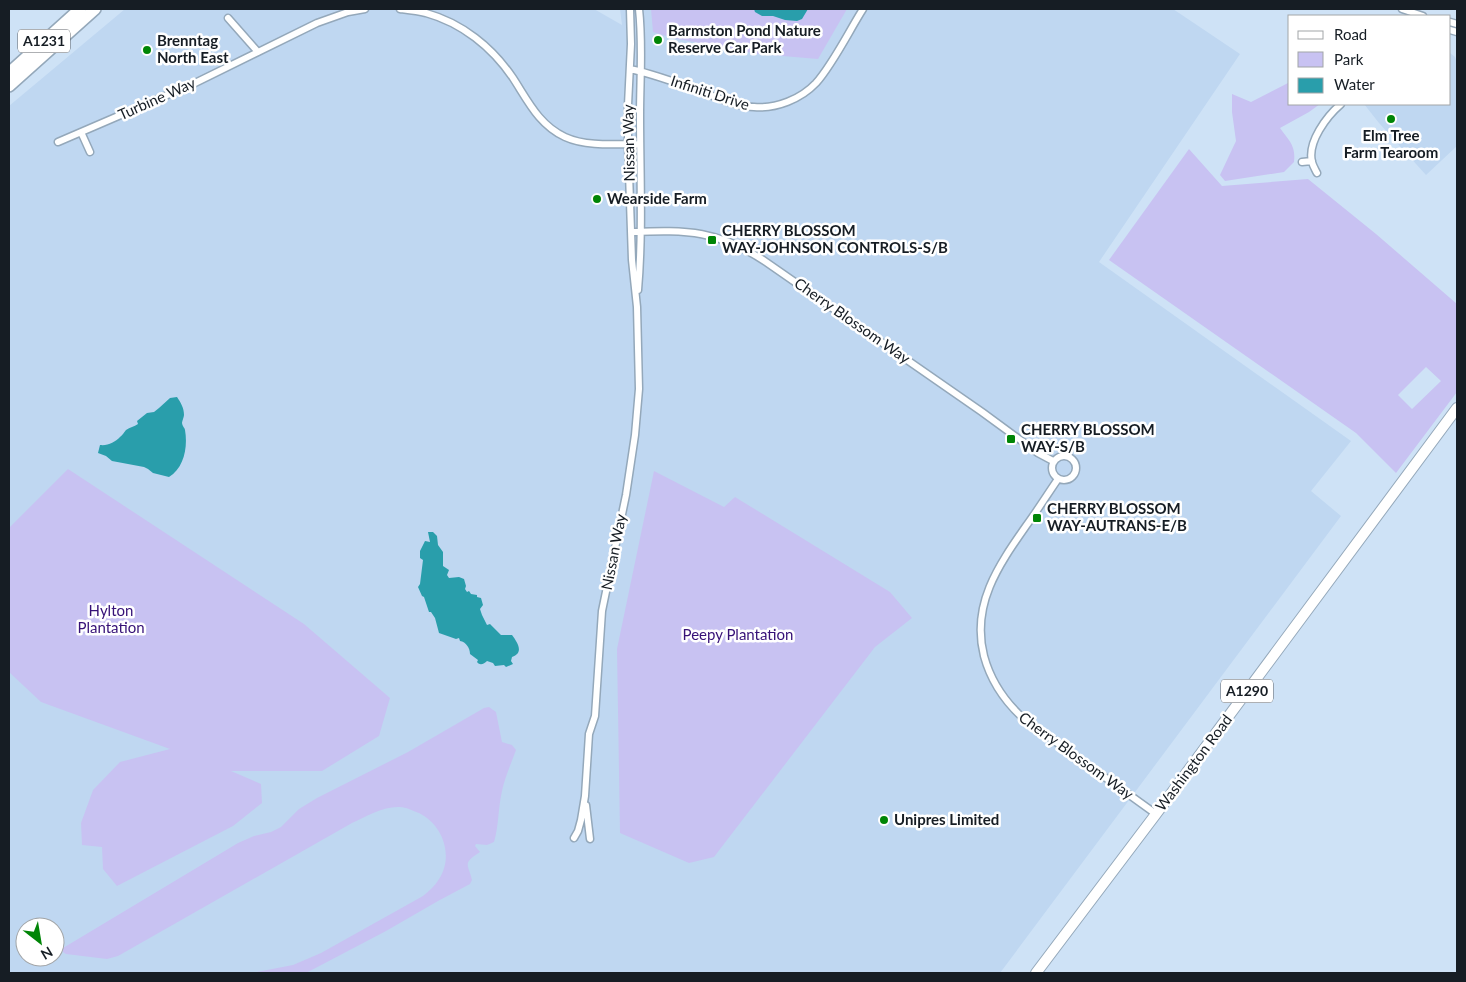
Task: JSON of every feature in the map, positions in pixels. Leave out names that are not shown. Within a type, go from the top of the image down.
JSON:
[{"type":"highway","name":"A1231","points":[[9,73],[80,9]]},
{"type":"highway","name":"A1231","points":[[9,86],[94,9]]},
{"type":"highway","name":"A1231","points":[[62,37],[101,9]]},
{"type":"main road","name":"Washington Road","points":[[1036,973],[1457,408]]},
{"type":"street","name":"Turbine Way","points":[[58,142],[195,83],[331,17],[365,9]]},
{"type":"street","points":[[400,9],[426,13],[439,18],[462,29],[478,40],[494,54],[540,120],[558,134],[584,142],[640,144]]},
{"type":"street","name":"Nissan Way","points":[[585,796],[589,734],[595,716],[602,611],[626,495],[635,436],[638,388],[637,308],[632,260],[628,144],[631,44],[630,9]]},
{"type":"street","name":"Nissan Way","points":[[637,308],[641,258],[640,144],[642,36],[639,9]]},
{"type":"street","name":"Infiniti Drive","points":[[630,69],[656,75],[745,106],[761,108],[780,104],[800,96],[816,83],[863,9]]},
{"type":"street","points":[[1402,9],[1421,15]]},
{"type":"street","points":[[228,18],[258,52]]},
{"type":"street","points":[[1317,173],[1312,161],[1313,145],[1322,125],[1340,105]]},
{"type":"street","points":[[81,132],[90,152]]},
{"type":"street","points":[[1302,162],[1312,161]]},
{"type":"street","name":"Cherry Blossom Way","points":[[632,232],[691,232],[706,234],[730,241],[752,252],[1053,462],[1063,455],[1071,458],[1075,464],[1076,472],[1071,478],[1065,480],[1058,479],[1002,561],[987,593],[980,629],[986,661],[993,682],[1014,710],[1156,814]]},
{"type":"street","points":[[1053,462],[1052,473],[1058,479]]},
{"type":"street","points":[[574,838],[581,820],[585,796]]},
{"type":"street","points":[[585,796],[590,839]]},
{"type":"shaded area","points":[[125,9],[594,9],[622,25],[620,9],[1173,9],[1240,54],[1099,262],[1351,441],[1311,491],[1341,516],[1000,973],[9,973],[9,106]]},
{"type":"shaded area","points":[[1451,54],[1455,57],[1457,63],[1457,146],[1426,175],[1365,105],[1451,105]]},
{"type":"green space","points":[[651,9],[847,9],[818,59],[758,54],[673,38],[653,32]]},
{"type":"green space","points":[[1288,83],[1288,105],[1319,105],[1280,128],[1294,151],[1294,162],[1284,172],[1225,181],[1220,175],[1236,141],[1232,112],[1232,94],[1251,102]]},
{"type":"green space","points":[[1189,149],[1222,186],[1308,179],[1376,234],[1457,304],[1457,392],[1396,473],[1356,433],[1109,260]],"holes":[[[1426,367],[1441,381],[1412,409],[1398,395]]]},
{"type":"green space","name":"Hylton Plantation","points":[[68,469],[304,624],[390,698],[379,736],[322,771],[231,771],[261,784],[262,803],[233,826],[117,886],[103,869],[102,847],[82,845],[81,823],[93,790],[120,762],[170,749],[41,702],[9,672],[9,528]]},
{"type":"green space","name":"Peepy Plantation","points":[[654,471],[724,507],[735,497],[890,592],[912,618],[875,647],[714,857],[689,863],[620,833],[617,649]]},
{"type":"green space","points":[[489,707],[496,712],[502,742],[512,745],[516,750],[502,791],[494,842],[487,845],[476,844],[475,846],[480,852],[468,864],[472,880],[470,884],[306,973],[252,973],[293,965],[321,953],[423,896],[436,884],[446,861],[446,851],[440,833],[427,818],[419,813],[402,807],[388,808],[352,823],[118,956],[107,959],[65,953],[65,947],[238,843],[281,827],[299,809],[317,798],[408,752],[484,708]]},
{"type":"water","points":[[754,9],[808,9],[802,19],[797,21],[773,16],[762,16],[755,12]]},
{"type":"water","points":[[177,397],[184,412],[182,425],[185,429],[186,437],[185,450],[181,463],[169,477],[153,473],[144,467],[112,461],[98,453],[100,445],[114,442],[126,430],[138,424],[137,421],[147,413],[154,412],[170,398]]},
{"type":"water","points":[[428,532],[433,532],[437,536],[438,545],[443,552],[443,566],[449,570],[447,575],[449,578],[459,577],[464,579],[467,592],[469,591],[471,594],[481,598],[483,605],[480,609],[487,625],[490,624],[501,635],[512,635],[518,644],[518,653],[512,657],[511,661],[513,664],[506,667],[504,665],[495,666],[487,661],[479,664],[478,660],[470,654],[467,646],[459,638],[456,639],[439,633],[435,618],[429,612],[418,587],[423,560],[420,558],[420,551],[425,541],[430,542]]},
{"type":"place","name":"Barmston Pond Nature Reserve Car Park","points":[[658,40]]},
{"type":"place","name":"Brenntag North East","points":[[147,50]]},
{"type":"place","name":"Elm Tree Farm Tearoom","points":[[1391,119]]},
{"type":"place","name":"Wearside Farm","points":[[597,199]]},
{"type":"place","name":"CHERRY BLOSSOM WAY-JOHNSON CONTROLS-S/B","points":[[712,240]]},
{"type":"place","name":"CHERRY BLOSSOM WAY-S/B","points":[[1011,439]]},
{"type":"place","name":"CHERRY BLOSSOM WAY-AUTRANS-E/B","points":[[1037,518]]},
{"type":"place","name":"Unipres Limited","points":[[884,820]]}]
